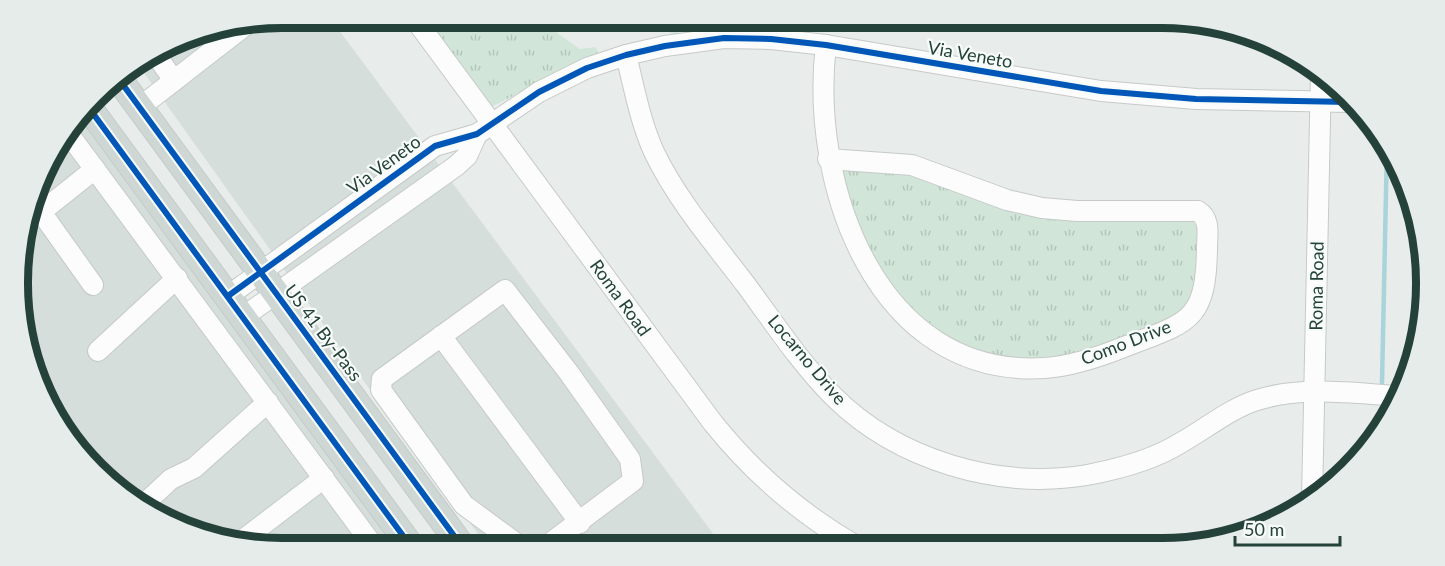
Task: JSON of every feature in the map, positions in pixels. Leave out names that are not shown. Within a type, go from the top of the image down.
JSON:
[{"type":"main road","name":"US 41 By-Pass","points":[[123,85],[456,538]]},
{"type":"main road","points":[[93,114],[405,538]]},
{"type":"street","name":"Roma Road","points":[[420,28],[484,129],[743,461],[778,494],[842,538]]},
{"type":"street","points":[[724,28],[724,38]]},
{"type":"street","points":[[140,107],[236,33]]},
{"type":"street","name":"Via Veneto","points":[[228,296],[435,146],[484,129],[560,81],[626,55],[665,46],[724,38],[771,39],[826,45],[1101,91],[1196,99],[1341,102]]},
{"type":"street","name":"Como Drive","points":[[826,45],[822,98],[828,159],[846,220],[867,263],[889,297],[907,317],[929,334],[969,356],[1026,368],[1062,366],[1112,351],[1165,331],[1192,314],[1201,300],[1206,272],[1207,226],[1204,216],[1198,211],[1077,211],[1042,208],[995,196],[912,165],[828,159]]},
{"type":"street","name":"Locarno Drive","points":[[626,55],[648,136],[660,165],[679,194],[782,334],[833,396],[878,431],[910,449],[961,468],[997,475],[1033,478],[1082,476],[1155,456],[1234,410],[1258,400],[1315,391],[1390,396]]},
{"type":"street","points":[[160,61],[174,81]]},
{"type":"street","name":"Roma Road","points":[[1312,488],[1322,85]]},
{"type":"street","name":"Via Veneto","points":[[243,317],[456,166],[466,156],[484,129]]},
{"type":"street","points":[[73,139],[368,538]]},
{"type":"street","points":[[93,285],[41,212],[95,169]]},
{"type":"street","points":[[98,351],[177,278]]},
{"type":"street","points":[[509,538],[464,505],[381,390],[382,379],[505,290],[569,373],[630,459],[633,481],[559,538]]},
{"type":"street","points":[[441,336],[580,524]]},
{"type":"street","points":[[149,499],[171,479],[194,468],[268,402]]},
{"type":"street","points":[[249,535],[324,478]]},
{"type":"shaded area","points":[[283,28],[337,28],[716,538],[481,538],[368,387],[142,71],[186,48],[233,33]]},
{"type":"shaded area","points":[[86,122],[390,538],[266,537],[233,533],[201,524],[170,511],[128,485],[103,463],[81,438],[55,396],[42,365],[33,333],[28,283],[33,233],[42,201],[55,170],[71,142]]},
{"type":"green space","points":[[429,28],[562,28],[557,33],[580,49],[596,47],[598,54],[493,106],[487,104]]},
{"type":"green space","points":[[668,28],[678,28],[678,35],[670,33]]},
{"type":"green space","points":[[891,167],[997,202],[1196,221],[1199,230],[1195,296],[1176,316],[1115,342],[1053,360],[997,357],[940,334],[901,302],[863,246],[837,169]]},
{"type":"waterway","points":[[1382,383],[1387,164]]},
{"type":"cycle path","points":[[228,296],[435,146],[477,134],[539,92],[587,68],[626,55],[665,46],[724,38],[771,39],[826,45],[1101,91],[1196,99],[1341,102]]},
{"type":"cycle path","points":[[123,85],[456,538]]},
{"type":"cycle path","points":[[93,114],[405,538]]}]
